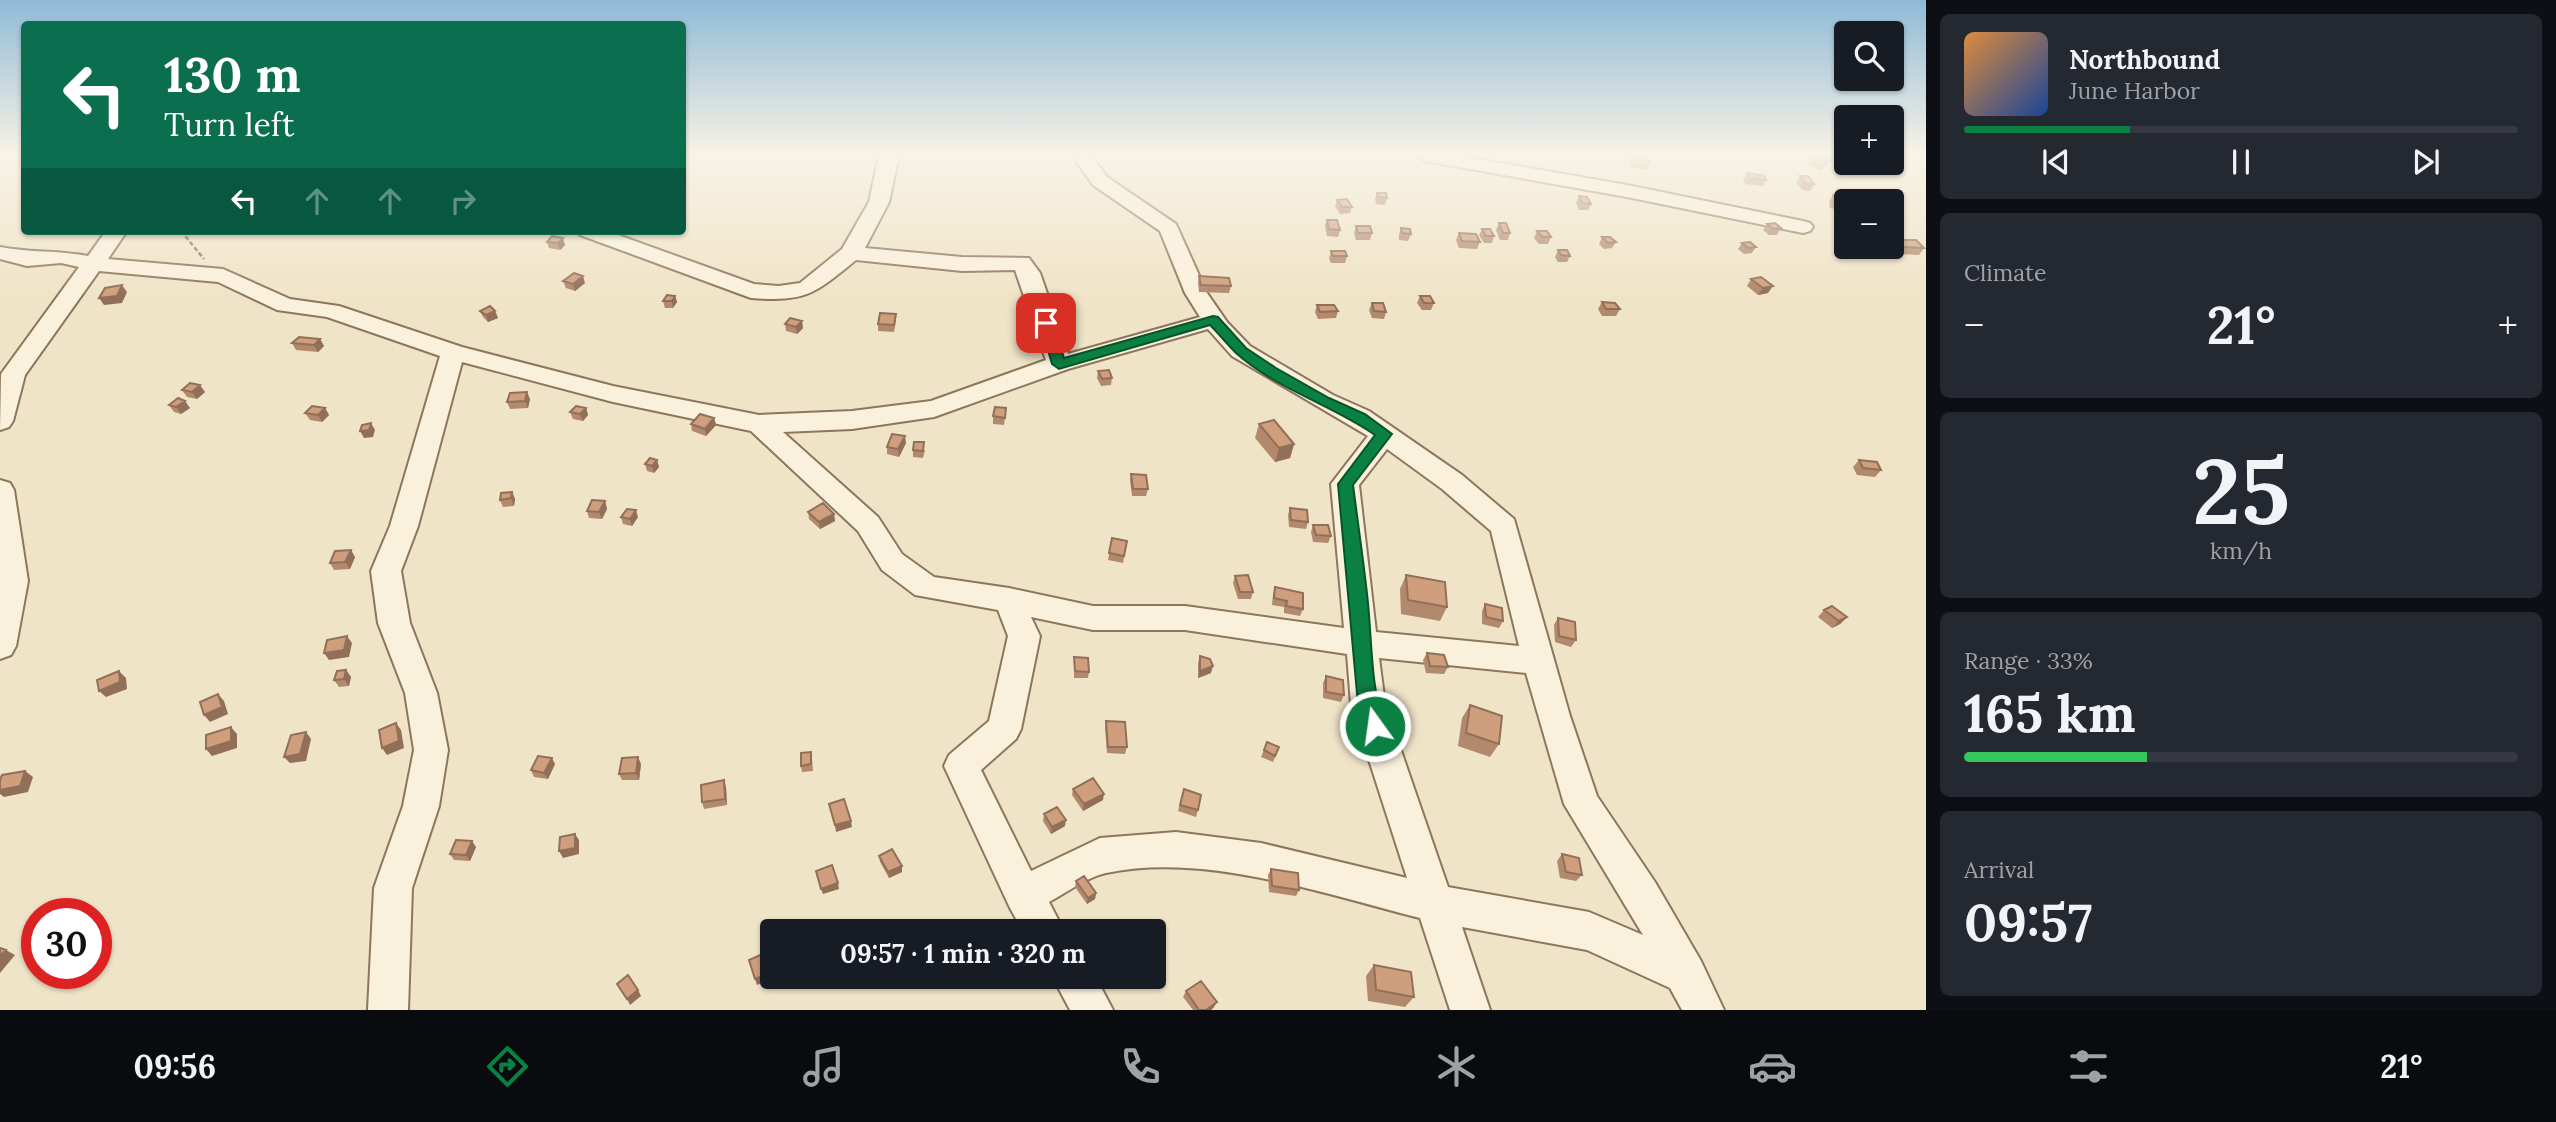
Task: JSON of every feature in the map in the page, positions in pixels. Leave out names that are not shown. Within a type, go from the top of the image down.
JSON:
[{"type":"street","points":[[598,235],[751,292],[779,293],[807,288],[830,273],[851,253],[879,202]]},
{"type":"street","points":[[1131,202],[1169,228],[1186,272],[1213,320],[1241,351],[1324,401],[1360,417],[1452,482],[1504,526],[1553,716],[1582,804],[1642,895],[1704,1010]]},
{"type":"street","points":[[1680,202],[1803,227]]},
{"type":"street","points":[[0,421],[13,374],[114,235]]},
{"type":"street","points":[[0,253],[27,258],[61,257],[94,264],[220,276],[285,305],[331,312],[453,352],[613,394],[760,424],[852,420],[934,409],[1059,364],[1213,320]]},
{"type":"street","points":[[851,253],[961,264],[1021,263],[1029,272],[1059,364]]},
{"type":"street","points":[[388,1010],[393,888],[421,806],[431,750],[421,693],[394,623],[386,571],[404,526],[453,352]]},
{"type":"street","points":[[760,424],[868,524],[891,562],[926,587],[1009,600],[1093,618],[1185,618],[1360,643],[1539,662]]},
{"type":"street","points":[[1384,434],[1345,484],[1360,606],[1360,643],[1368,704],[1470,1010]]},
{"type":"street","points":[[0,490],[13,581],[0,646]]},
{"type":"street","points":[[1009,600],[1024,636],[1004,729],[961,766],[1023,895],[1038,919]]},
{"type":"street","points":[[1023,895],[1100,856],[1176,849],[1261,861],[1435,903],[1589,931],[1687,975]]},
{"type":"street","points":[[1080,989],[1093,1010]]},
{"type":"path","points":[[184,235],[220,276]]},
{"type":"building","points":[[1339,202],[1349,202],[1352,207],[1342,207]]},
{"type":"building","points":[[1327,220],[1337,220],[1340,230],[1329,229]]},
{"type":"building","points":[[1499,223],[1506,223],[1510,233],[1503,233]]},
{"type":"building","points":[[1775,223],[1781,228],[1773,229],[1767,224]]},
{"type":"building","points":[[1356,226],[1370,226],[1372,233],[1358,233]]},
{"type":"building","points":[[1401,228],[1410,229],[1411,234],[1402,233]]},
{"type":"building","points":[[1482,229],[1490,229],[1494,236],[1486,236]]},
{"type":"building","points":[[1537,231],[1547,231],[1551,237],[1542,237]]},
{"type":"building","points":[[1459,233],[1476,234],[1480,242],[1462,241]]},
{"type":"building","points":[[552,236],[563,238],[558,243],[547,242]]},
{"type":"building","points":[[1602,237],[1610,237],[1616,242],[1608,243]]},
{"type":"building","points":[[1904,240],[1916,240],[1924,248],[1904,247]]},
{"type":"building","points":[[1750,242],[1756,247],[1748,248],[1742,243]]},
{"type":"building","points":[[1558,250],[1567,250],[1570,256],[1561,255]]},
{"type":"building","points":[[1331,251],[1345,251],[1347,256],[1333,256]]},
{"type":"building","points":[[574,273],[583,276],[573,284],[563,281]]},
{"type":"building","points":[[1199,276],[1229,278],[1231,286],[1201,285]]},
{"type":"building","points":[[1761,277],[1773,286],[1763,288],[1751,279]]},
{"type":"building","points":[[122,285],[117,296],[99,298],[105,288]]},
{"type":"building","points":[[667,295],[675,296],[672,301],[663,301]]},
{"type":"building","points":[[1420,296],[1430,296],[1434,303],[1424,303]]},
{"type":"building","points":[[1602,302],[1615,303],[1620,309],[1606,309]]},
{"type":"building","points":[[1372,303],[1383,303],[1386,312],[1374,311]]},
{"type":"building","points":[[1317,305],[1334,305],[1338,311],[1320,312]]},
{"type":"building","points":[[490,306],[495,311],[486,315],[480,311]]},
{"type":"building","points":[[880,313],[896,314],[894,325],[878,324]]},
{"type":"building","points":[[790,318],[802,321],[796,327],[785,324]]},
{"type":"building","points":[[299,337],[320,339],[314,345],[292,343]]},
{"type":"building","points":[[1109,370],[1112,378],[1102,379],[1098,371]]},
{"type":"building","points":[[190,383],[200,385],[192,392],[182,390]]},
{"type":"building","points":[[527,392],[525,401],[507,402],[510,393]]},
{"type":"building","points":[[178,398],[185,401],[176,407],[169,405]]},
{"type":"building","points":[[312,406],[325,408],[318,415],[305,413]]},
{"type":"building","points":[[576,406],[586,408],[580,414],[570,412]]},
{"type":"building","points":[[995,407],[1006,408],[1005,418],[993,416]]},
{"type":"building","points":[[700,414],[714,418],[705,429],[691,424]]},
{"type":"building","points":[[1274,420],[1294,444],[1279,448],[1259,424]]},
{"type":"building","points":[[371,423],[369,430],[360,431],[362,425]]},
{"type":"building","points":[[892,434],[905,436],[898,449],[887,447]]},
{"type":"building","points":[[914,442],[924,442],[923,451],[913,450]]},
{"type":"building","points":[[650,458],[657,460],[652,466],[645,464]]},
{"type":"building","points":[[1859,460],[1877,462],[1881,470],[1863,468]]},
{"type":"building","points":[[1131,474],[1146,475],[1148,489],[1133,489]]},
{"type":"building","points":[[512,492],[511,498],[500,500],[501,493]]},
{"type":"building","points":[[592,500],[605,501],[599,512],[587,511]]},
{"type":"building","points":[[823,503],[834,514],[819,522],[808,512]]},
{"type":"building","points":[[1290,508],[1307,510],[1308,522],[1291,520]]},
{"type":"building","points":[[627,509],[636,510],[630,519],[621,517]]},
{"type":"building","points":[[1313,525],[1328,525],[1331,536],[1316,535]]},
{"type":"building","points":[[1112,538],[1127,541],[1124,556],[1109,553]]},
{"type":"building","points":[[351,550],[345,562],[330,563],[335,551]]},
{"type":"building","points":[[1248,575],[1253,592],[1240,592],[1235,576]]},
{"type":"building","points":[[1406,575],[1445,582],[1447,607],[1408,600]]},
{"type":"building","points":[[1275,587],[1303,593],[1303,609],[1286,606],[1287,601],[1274,598]]},
{"type":"building","points":[[1485,604],[1502,608],[1503,621],[1486,617]]},
{"type":"building","points":[[1832,606],[1847,617],[1839,621],[1824,610]]},
{"type":"building","points":[[1558,618],[1575,622],[1576,640],[1559,636]]},
{"type":"building","points":[[347,636],[344,650],[324,653],[327,640]]},
{"type":"building","points":[[1427,653],[1444,655],[1448,667],[1430,666]]},
{"type":"building","points":[[1200,656],[1210,659],[1213,666],[1200,671]]},
{"type":"building","points":[[1074,657],[1088,658],[1089,672],[1075,671]]},
{"type":"building","points":[[346,670],[344,679],[334,680],[337,671]]},
{"type":"building","points":[[119,671],[120,682],[99,691],[97,680]]},
{"type":"building","points":[[1326,676],[1343,680],[1344,695],[1326,692]]},
{"type":"building","points":[[218,694],[222,707],[204,715],[200,702]]},
{"type":"building","points":[[1470,705],[1502,716],[1499,744],[1466,733]]},
{"type":"building","points":[[1106,721],[1125,722],[1127,747],[1108,747]]},
{"type":"building","points":[[396,723],[399,741],[382,748],[379,730]]},
{"type":"building","points":[[231,727],[231,741],[206,749],[206,735]]},
{"type":"building","points":[[306,732],[300,754],[284,757],[291,735]]},
{"type":"building","points":[[1267,742],[1279,747],[1275,756],[1264,750]]},
{"type":"building","points":[[811,752],[811,764],[801,766],[801,753]]},
{"type":"building","points":[[538,756],[552,758],[544,773],[531,770]]},
{"type":"building","points":[[638,757],[636,773],[619,774],[622,758]]},
{"type":"building","points":[[25,771],[20,786],[0,790],[2,775]]},
{"type":"building","points":[[1093,778],[1104,794],[1084,804],[1073,789]]},
{"type":"building","points":[[724,780],[725,799],[702,802],[701,785]]},
{"type":"building","points":[[1184,789],[1201,795],[1198,810],[1180,805]]},
{"type":"building","points":[[844,799],[851,821],[835,825],[829,804]]},
{"type":"building","points":[[1057,807],[1066,820],[1052,827],[1044,814]]},
{"type":"building","points":[[575,834],[575,848],[559,851],[560,837]]},
{"type":"building","points":[[456,840],[472,841],[466,855],[450,854]]},
{"type":"building","points":[[892,849],[902,866],[888,872],[879,856]]},
{"type":"building","points":[[1562,854],[1579,858],[1582,875],[1566,872]]},
{"type":"building","points":[[832,865],[838,883],[821,889],[816,871]]},
{"type":"building","points":[[1271,869],[1298,873],[1299,890],[1272,886]]},
{"type":"building","points":[[1084,876],[1096,893],[1088,898],[1076,881]]},
{"type":"building","points":[[760,955],[760,977],[755,979],[749,960]]},
{"type":"building","points":[[1374,965],[1411,972],[1414,997],[1376,990]]},
{"type":"building","points":[[628,975],[638,990],[627,999],[617,984]]},
{"type":"building","points":[[1201,981],[1217,1002],[1206,1010],[1199,1010],[1186,991]]},
{"type":"route","points":[[1046,323],[1059,364],[1213,320],[1241,351],[1271,371],[1324,401],[1360,417],[1384,434],[1345,484],[1360,606],[1360,643],[1368,704],[1375,726]]}]
